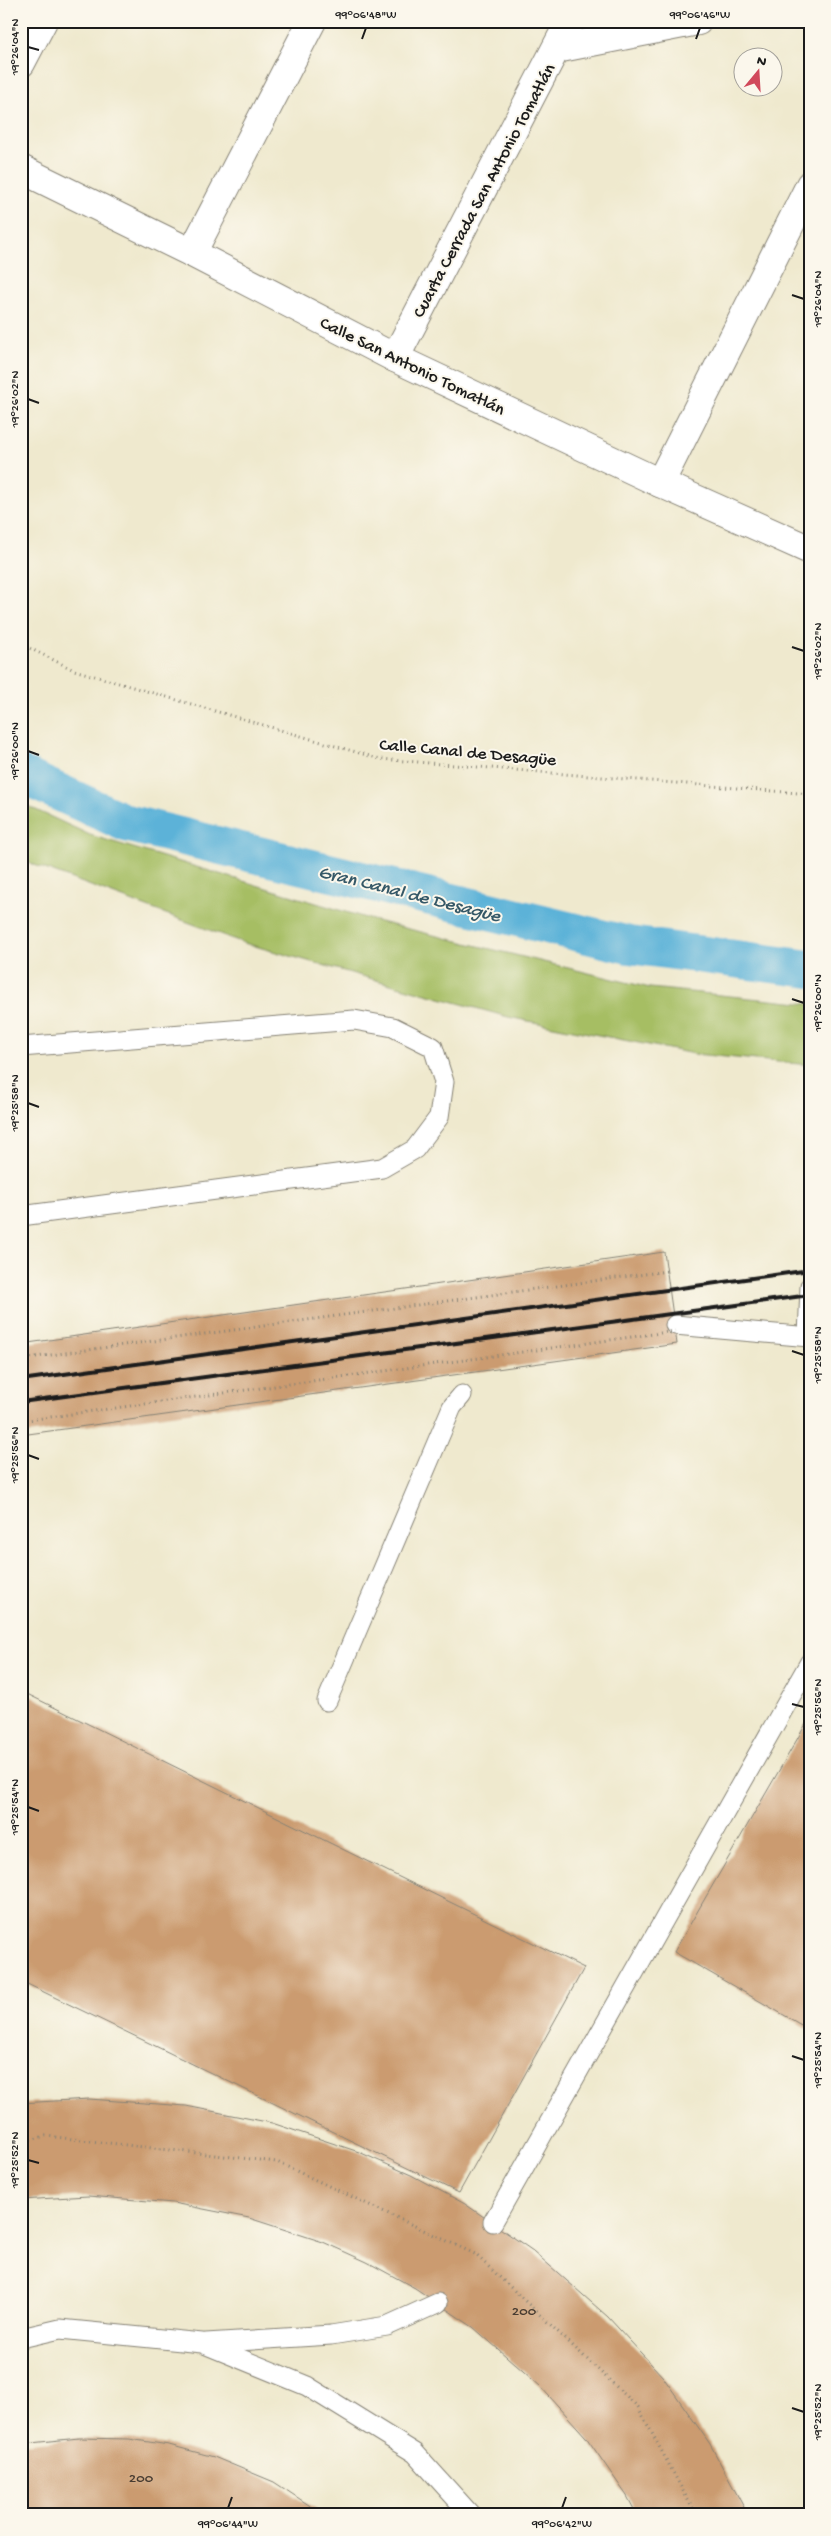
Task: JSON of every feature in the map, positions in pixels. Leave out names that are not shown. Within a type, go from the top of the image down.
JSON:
[{"type":"street","points":[[21,63],[42,21]]},
{"type":"street","points":[[192,252],[312,21]]},
{"type":"street","name":"Cuarta Cerrada San Antonio Tomatlán","points":[[395,358],[570,21]]},
{"type":"street","points":[[556,49],[698,21]]},
{"type":"street","name":"Calle San Antonio Tomatlán","points":[[21,169],[192,252],[395,358],[660,483],[810,550]]},
{"type":"street","points":[[660,483],[810,186]]},
{"type":"lane","points":[[21,1047],[354,1020],[393,1027],[433,1047],[444,1082],[439,1117],[415,1149],[382,1168],[21,1216]]},
{"type":"lane","points":[[675,1328],[809,1337],[810,1286]]},
{"type":"lane","points":[[327,1701],[452,1407],[462,1395]]},
{"type":"lane","points":[[493,2222],[810,1662]]},
{"type":"lane","points":[[21,2338],[60,2329],[202,2343],[330,2335],[387,2326],[438,2303]]},
{"type":"lane","points":[[202,2343],[307,2386],[415,2454],[471,2515]]},
{"type":"path","name":"Calle Canal de Desagüe","points":[[21,644],[74,670],[380,759],[810,794]]},
{"type":"path","points":[[21,1359],[667,1271]]},
{"type":"path","points":[[21,1421],[675,1328]]},
{"type":"path","points":[[21,2142],[46,2136],[277,2162],[475,2254],[638,2407],[696,2515]]},
{"type":"green space","points":[[21,803],[90,835],[376,921],[650,988],[810,1004],[810,1065],[694,1054],[508,1017],[244,943],[21,860]]},
{"type":"building","points":[[664,1252],[677,1344],[21,1435],[21,1344]]},
{"type":"building","points":[[21,1691],[584,1968],[459,2193],[21,1981]]},
{"type":"building","points":[[810,1717],[810,2030],[674,1952]]},
{"type":"building","points":[[89,2099],[186,2106],[272,2123],[359,2152],[411,2175],[465,2204],[533,2251],[608,2317],[663,2377],[710,2444],[748,2515],[637,2515],[627,2496],[586,2437],[540,2386],[473,2327],[415,2288],[367,2262],[323,2242],[249,2218],[173,2203],[88,2196],[21,2200],[21,2103]]},
{"type":"building","points":[[79,2438],[129,2439],[169,2445],[214,2457],[274,2482],[324,2515],[21,2515],[21,2444]]},
{"type":"waterway","name":"Gran Canal de Desagüe","points":[[21,775],[126,823],[629,945],[810,969]]},
{"type":"railway","points":[[21,1380],[810,1270]]},
{"type":"railway","points":[[21,1402],[810,1295]]}]
